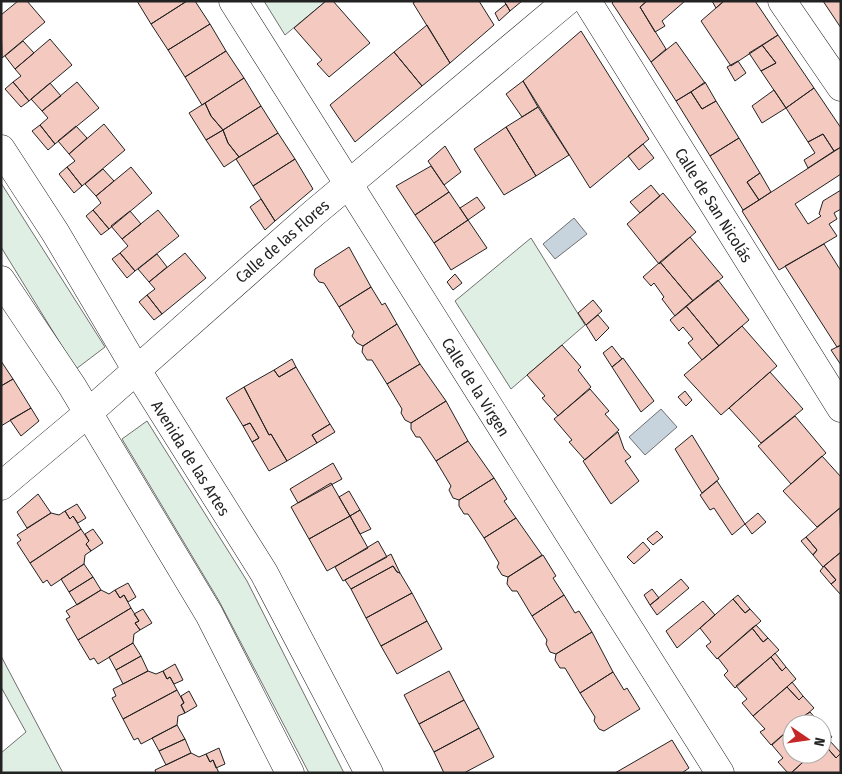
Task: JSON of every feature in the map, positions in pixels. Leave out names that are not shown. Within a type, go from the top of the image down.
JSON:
[{"type":"street","name":"Calle de la Virgen","points":[[233,1],[720,773]]},
{"type":"street","name":"Calle de las Flores","points":[[1,486],[88,413],[349,184],[567,1]]},
{"type":"street","name":"Calle de San Nicolás","points":[[587,1],[841,408]]},
{"type":"street","points":[[782,1],[841,87]]},
{"type":"street","name":"Avenida de las Artes","points":[[1,149],[56,232],[136,369],[264,573],[369,773]]},
{"type":"street","points":[[1,280],[88,413],[209,614],[290,773]]},
{"type":"green space","points":[[264,1],[326,1],[285,35]]},
{"type":"green space","points":[[1,183],[105,347],[76,369],[1,247]]},
{"type":"green space","points":[[531,238],[585,325],[511,389],[455,301]]},
{"type":"green space","points":[[147,421],[247,581],[344,773],[309,773],[219,601],[122,439]]},
{"type":"green space","points":[[1,656],[63,773],[1,773],[1,753],[26,732],[1,687]]},
{"type":"shaded area","points":[[574,218],[587,234],[555,259],[543,244]]},
{"type":"shaded area","points":[[661,409],[677,427],[645,455],[629,437]]},
{"type":"building","points":[[18,1],[27,1],[45,22],[2,58],[1,15]]},
{"type":"building","points":[[137,1],[187,1],[151,24]]},
{"type":"building","points":[[187,1],[195,1],[210,24],[168,50],[151,24]]},
{"type":"building","points":[[326,1],[333,1],[370,43],[329,77],[317,64],[322,60],[294,28]]},
{"type":"building","points":[[416,1],[479,1],[494,25],[450,63],[413,3]]},
{"type":"building","points":[[504,1],[522,1],[510,11]]},
{"type":"building","points":[[614,1],[647,1],[640,7],[666,49],[651,62],[612,3]]},
{"type":"building","points":[[647,1],[685,1],[662,21],[665,26],[655,32],[640,7]]},
{"type":"building","points":[[712,1],[724,1],[716,8]]},
{"type":"building","points":[[724,1],[755,1],[778,35],[731,66],[701,21]]},
{"type":"building","points":[[823,1],[841,1],[841,28]]},
{"type":"building","points":[[506,4],[510,11],[499,21],[495,13]]},
{"type":"building","points":[[210,24],[226,51],[185,77],[168,50]]},
{"type":"building","points":[[427,25],[450,63],[422,86],[394,52]]},
{"type":"building","points":[[581,31],[649,139],[590,188],[523,81]]},
{"type":"building","points":[[778,35],[814,88],[786,108],[761,71],[776,63],[762,45]]},
{"type":"building","points":[[50,39],[72,65],[29,101],[13,82],[21,76],[15,69]]},
{"type":"building","points":[[23,41],[34,53],[15,69],[5,56]]},
{"type":"building","points":[[676,42],[705,83],[676,101],[651,62]]},
{"type":"building","points":[[762,45],[776,63],[761,71],[749,53]]},
{"type":"building","points":[[226,51],[244,78],[202,105],[185,77]]},
{"type":"building","points":[[394,52],[422,86],[355,142],[330,105]]},
{"type":"building","points":[[738,61],[746,73],[735,81],[727,67]]},
{"type":"building","points":[[244,78],[261,106],[223,130],[211,116],[205,103]]},
{"type":"building","points":[[523,81],[538,107],[522,117],[506,94]]},
{"type":"building","points":[[13,82],[29,101],[21,107],[5,89]]},
{"type":"building","points":[[77,82],[99,108],[55,144],[40,125],[48,118],[42,111]]},
{"type":"building","points":[[705,82],[716,101],[702,109],[691,92]]},
{"type":"building","points":[[50,83],[61,96],[42,111],[31,99]]},
{"type":"building","points":[[814,88],[841,128],[841,147],[834,151],[823,134],[808,142],[786,108]]},
{"type":"building","points":[[774,90],[786,108],[762,123],[752,106]]},
{"type":"building","points":[[691,92],[702,109],[716,101],[739,138],[710,156],[676,101]]},
{"type":"building","points":[[205,103],[211,116],[223,130],[206,140],[189,113]]},
{"type":"building","points":[[261,106],[278,133],[239,157],[228,143],[223,130]]},
{"type":"building","points":[[538,107],[569,155],[536,176],[506,127]]},
{"type":"building","points":[[104,124],[125,150],[82,186],[67,167],[75,161],[69,154]]},
{"type":"building","points":[[40,125],[55,144],[48,150],[32,131]]},
{"type":"building","points":[[76,126],[87,138],[69,154],[58,141]]},
{"type":"building","points":[[506,127],[536,176],[504,195],[474,149]]},
{"type":"building","points":[[223,130],[228,143],[239,157],[224,167],[206,140]]},
{"type":"building","points":[[278,133],[295,159],[253,186],[236,159]]},
{"type":"building","points":[[823,134],[834,151],[808,168],[804,160],[815,153],[808,142]]},
{"type":"building","points":[[739,138],[760,173],[747,182],[759,200],[743,210],[710,156]]},
{"type":"building","points":[[643,144],[654,158],[639,170],[628,156]]},
{"type":"building","points":[[445,146],[461,172],[444,185],[428,161]]},
{"type":"building","points":[[841,147],[841,174],[795,204],[808,224],[821,216],[819,214],[823,201],[841,190],[841,209],[834,213],[837,219],[829,224],[837,236],[779,270],[742,211]]},
{"type":"building","points":[[295,159],[313,189],[275,221],[253,186]]},
{"type":"building","points":[[431,166],[449,192],[415,215],[396,186]]},
{"type":"building","points":[[67,167],[82,186],[74,193],[59,174]]},
{"type":"building","points":[[131,167],[152,193],[109,229],[93,210],[101,203],[96,196]]},
{"type":"building","points":[[103,169],[114,181],[96,196],[85,184]]},
{"type":"building","points":[[760,173],[771,192],[759,200],[747,182]]},
{"type":"building","points":[[651,185],[660,196],[640,213],[630,202]]},
{"type":"building","points":[[449,192],[468,220],[434,243],[415,215]]},
{"type":"building","points":[[663,193],[696,232],[659,264],[627,224]]},
{"type":"building","points":[[477,197],[485,208],[468,220],[460,208]]},
{"type":"building","points":[[261,199],[275,221],[265,230],[250,207]]},
{"type":"building","points":[[93,210],[109,229],[101,235],[86,216]]},
{"type":"building","points":[[158,210],[179,236],[135,271],[120,253],[128,246],[122,239]]},
{"type":"building","points":[[130,211],[141,224],[122,239],[111,226]]},
{"type":"building","points":[[468,220],[487,248],[451,270],[434,243]]},
{"type":"building","points":[[690,237],[723,277],[693,301],[660,262]]},
{"type":"building","points":[[824,244],[841,271],[841,345],[837,347],[785,266]]},
{"type":"building","points":[[349,247],[371,287],[339,307],[324,283],[319,282],[314,275],[315,269]]},
{"type":"building","points":[[120,253],[135,271],[127,278],[112,259]]},
{"type":"building","points":[[185,253],[206,278],[162,314],[147,295],[155,289],[149,282]]},
{"type":"building","points":[[157,254],[167,267],[149,282],[138,269]]},
{"type":"building","points":[[660,262],[693,301],[675,316],[662,299],[664,297],[654,283],[651,286],[643,277]]},
{"type":"building","points":[[455,274],[462,283],[453,290],[447,282]]},
{"type":"building","points":[[718,280],[749,320],[719,346],[686,306]]},
{"type":"building","points":[[371,287],[382,305],[385,303],[397,324],[363,346],[357,343],[352,336],[354,332],[339,307]]},
{"type":"building","points":[[147,295],[162,314],[154,320],[139,302]]},
{"type":"building","points":[[593,300],[602,311],[586,325],[578,313]]},
{"type":"building","points":[[686,306],[719,346],[702,360],[688,343],[693,339],[683,327],[679,331],[670,320]]},
{"type":"building","points":[[598,315],[609,328],[596,341],[586,325]]},
{"type":"building","points":[[397,324],[420,364],[387,384],[372,360],[367,360],[362,352],[363,346]]},
{"type":"building","points":[[742,326],[777,366],[721,415],[684,375]]},
{"type":"building","points":[[562,345],[581,367],[578,370],[591,387],[558,416],[542,398],[545,396],[527,375]]},
{"type":"building","points":[[841,345],[841,365],[831,350]]},
{"type":"building","points":[[612,346],[622,359],[612,367],[603,353]]},
{"type":"building","points":[[623,358],[654,401],[641,412],[612,367]]},
{"type":"building","points":[[292,359],[296,367],[279,377],[274,370]]},
{"type":"building","points":[[1,361],[13,379],[1,386]]},
{"type":"building","points":[[420,364],[446,401],[411,423],[405,420],[401,413],[402,409],[387,384]]},
{"type":"building","points":[[296,367],[330,424],[312,435],[317,443],[287,461],[271,434],[269,435],[244,387],[274,370],[279,377]]},
{"type":"building","points":[[770,372],[803,409],[761,443],[729,408]]},
{"type":"building","points":[[13,379],[31,408],[1,426],[1,386]]},
{"type":"building","points":[[244,387],[269,435],[271,434],[287,461],[269,471],[252,442],[259,438],[250,423],[243,426],[226,398]]},
{"type":"building","points":[[590,389],[609,411],[605,414],[619,430],[585,460],[569,442],[572,440],[554,419]]},
{"type":"building","points":[[685,391],[692,400],[686,406],[678,397]]},
{"type":"building","points":[[446,401],[468,441],[436,461],[420,437],[416,437],[411,429],[411,423]]},
{"type":"building","points":[[31,408],[39,421],[21,436],[10,420]]},
{"type":"building","points":[[795,416],[826,453],[791,484],[758,446]]},
{"type":"building","points":[[250,423],[259,438],[252,442],[243,426]]},
{"type":"building","points":[[330,424],[335,432],[317,443],[312,435]]},
{"type":"building","points":[[618,432],[624,449],[631,457],[625,461],[639,481],[611,504],[583,461]]},
{"type":"building","points":[[692,435],[719,479],[702,493],[675,449]]},
{"type":"building","points":[[468,441],[494,478],[459,500],[453,498],[449,490],[451,486],[436,461]]},
{"type":"building","points":[[822,456],[841,477],[841,507],[817,527],[783,491]]},
{"type":"building","points":[[333,463],[342,479],[298,503],[290,489]]},
{"type":"building","points":[[494,478],[507,499],[504,501],[516,518],[484,538],[468,514],[464,514],[459,506],[459,500]]},
{"type":"building","points":[[717,481],[745,524],[732,535],[714,508],[710,510],[700,495]]},
{"type":"building","points":[[331,483],[350,516],[309,539],[291,507]]},
{"type":"building","points":[[349,491],[360,510],[350,516],[339,497]]},
{"type":"building","points":[[38,494],[51,513],[27,528],[17,512]]},
{"type":"building","points":[[77,504],[86,518],[78,523],[73,516],[70,519],[65,511]]},
{"type":"building","points":[[840,508],[841,552],[823,567],[813,555],[817,550],[806,537]]},
{"type":"building","points":[[360,510],[371,529],[360,534],[350,516]]},
{"type":"building","points":[[65,511],[70,519],[73,516],[81,529],[30,563],[17,543],[21,540],[17,535],[51,513],[59,515]]},
{"type":"building","points":[[758,513],[766,522],[752,534],[745,524]]},
{"type":"building","points":[[350,516],[368,548],[327,571],[309,539]]},
{"type":"building","points":[[516,518],[542,555],[508,577],[502,575],[497,567],[499,563],[484,538]]},
{"type":"building","points":[[81,529],[89,541],[86,544],[91,551],[85,555],[84,564],[51,586],[47,580],[43,583],[30,563]]},
{"type":"building","points":[[93,529],[103,543],[91,551],[86,544],[89,541],[85,534]]},
{"type":"building","points":[[657,531],[663,537],[653,545],[647,539]]},
{"type":"building","points":[[806,537],[817,550],[813,555],[801,541]]},
{"type":"building","points":[[378,541],[387,557],[343,581],[335,567]]},
{"type":"building","points":[[643,542],[650,550],[634,564],[627,557]]},
{"type":"building","points":[[841,552],[841,595],[831,584],[836,580],[824,566]]},
{"type":"building","points":[[391,554],[400,573],[393,566],[351,589],[345,580]]},
{"type":"building","points":[[543,555],[556,576],[553,578],[564,595],[532,616],[517,591],[512,591],[507,584],[508,577]]},
{"type":"building","points":[[84,564],[93,577],[69,592],[61,579]]},
{"type":"building","points":[[393,566],[400,573],[412,593],[366,618],[351,589]]},
{"type":"building","points":[[824,566],[836,580],[831,584],[820,571]]},
{"type":"building","points":[[93,577],[101,590],[77,605],[69,592]]},
{"type":"building","points":[[681,579],[689,588],[657,615],[650,605]]},
{"type":"building","points":[[128,583],[136,597],[128,602],[124,595],[120,598],[115,590]]},
{"type":"building","points":[[652,589],[659,598],[650,605],[644,595]]},
{"type":"building","points":[[101,590],[109,594],[115,590],[120,598],[124,595],[131,608],[78,640],[66,619],[70,617],[66,611]]},
{"type":"building","points":[[412,593],[427,621],[381,646],[366,618]]},
{"type":"building","points":[[564,595],[575,613],[579,611],[592,632],[556,654],[550,652],[546,644],[547,640],[532,616]]},
{"type":"building","points":[[738,595],[750,609],[745,613],[733,599]]},
{"type":"building","points":[[733,599],[745,613],[750,609],[761,621],[717,659],[706,646],[711,642],[700,628]]},
{"type":"building","points":[[703,601],[715,615],[677,648],[666,631]]},
{"type":"building","points":[[131,608],[139,621],[135,623],[140,630],[134,634],[133,643],[98,664],[94,658],[90,660],[78,640]]},
{"type":"building","points":[[143,609],[152,623],[140,630],[135,623],[139,621],[134,614]]},
{"type":"building","points":[[427,621],[442,649],[397,674],[381,646]]},
{"type":"building","points":[[756,625],[768,638],[763,642],[752,628]]},
{"type":"building","points":[[752,628],[763,642],[768,638],[779,650],[735,688],[724,675],[728,671],[718,658]]},
{"type":"building","points":[[592,632],[613,672],[580,693],[565,668],[560,668],[555,660],[556,654]]},
{"type":"building","points":[[133,643],[141,656],[116,670],[109,657]]},
{"type":"building","points":[[775,653],[786,667],[782,671],[771,657]]},
{"type":"building","points":[[141,656],[148,671],[123,684],[116,670]]},
{"type":"building","points":[[771,657],[782,671],[786,667],[796,679],[753,716],[742,703],[747,699],[736,686]]},
{"type":"building","points":[[175,664],[183,680],[174,684],[170,677],[167,679],[163,671]]},
{"type":"building","points":[[148,671],[156,674],[163,671],[167,679],[170,677],[177,690],[123,719],[112,698],[116,696],[113,689]]},
{"type":"building","points":[[449,671],[464,700],[419,724],[404,695]]},
{"type":"building","points":[[613,672],[624,690],[627,688],[640,709],[604,731],[599,729],[594,721],[595,717],[580,693]]},
{"type":"building","points":[[792,682],[803,696],[799,700],[787,687]]},
{"type":"building","points":[[787,687],[799,700],[803,696],[814,708],[807,714],[782,714],[782,736],[771,745],[760,732],[765,729],[753,716]]},
{"type":"building","points":[[177,690],[184,703],[181,705],[185,713],[178,716],[177,725],[141,744],[138,738],[134,740],[123,719]]},
{"type":"building","points":[[189,691],[197,706],[185,713],[181,705],[184,703],[181,696]]},
{"type":"building","points":[[464,700],[479,728],[434,752],[419,724]]},
{"type":"building","points":[[177,725],[185,739],[159,751],[152,738]]},
{"type":"building","points":[[479,728],[494,757],[464,773],[444,773],[434,752]]},
{"type":"building","points":[[782,736],[782,757],[772,745]]},
{"type":"building","points":[[185,739],[191,753],[166,765],[159,751]]},
{"type":"building","points":[[672,740],[689,768],[682,773],[615,773]]},
{"type":"building","points":[[832,743],[841,753],[836,758],[832,753]]},
{"type":"building","points":[[219,748],[225,764],[216,768],[213,760],[210,762],[206,754]]},
{"type":"building","points":[[191,753],[199,757],[206,754],[210,762],[213,760],[219,773],[156,773],[155,770]]},
{"type":"building","points":[[832,753],[836,758],[841,753],[841,773],[791,773],[801,764],[832,764]]},
{"type":"building","points":[[782,759],[782,764],[801,764],[791,773],[788,773],[778,762]]}]
